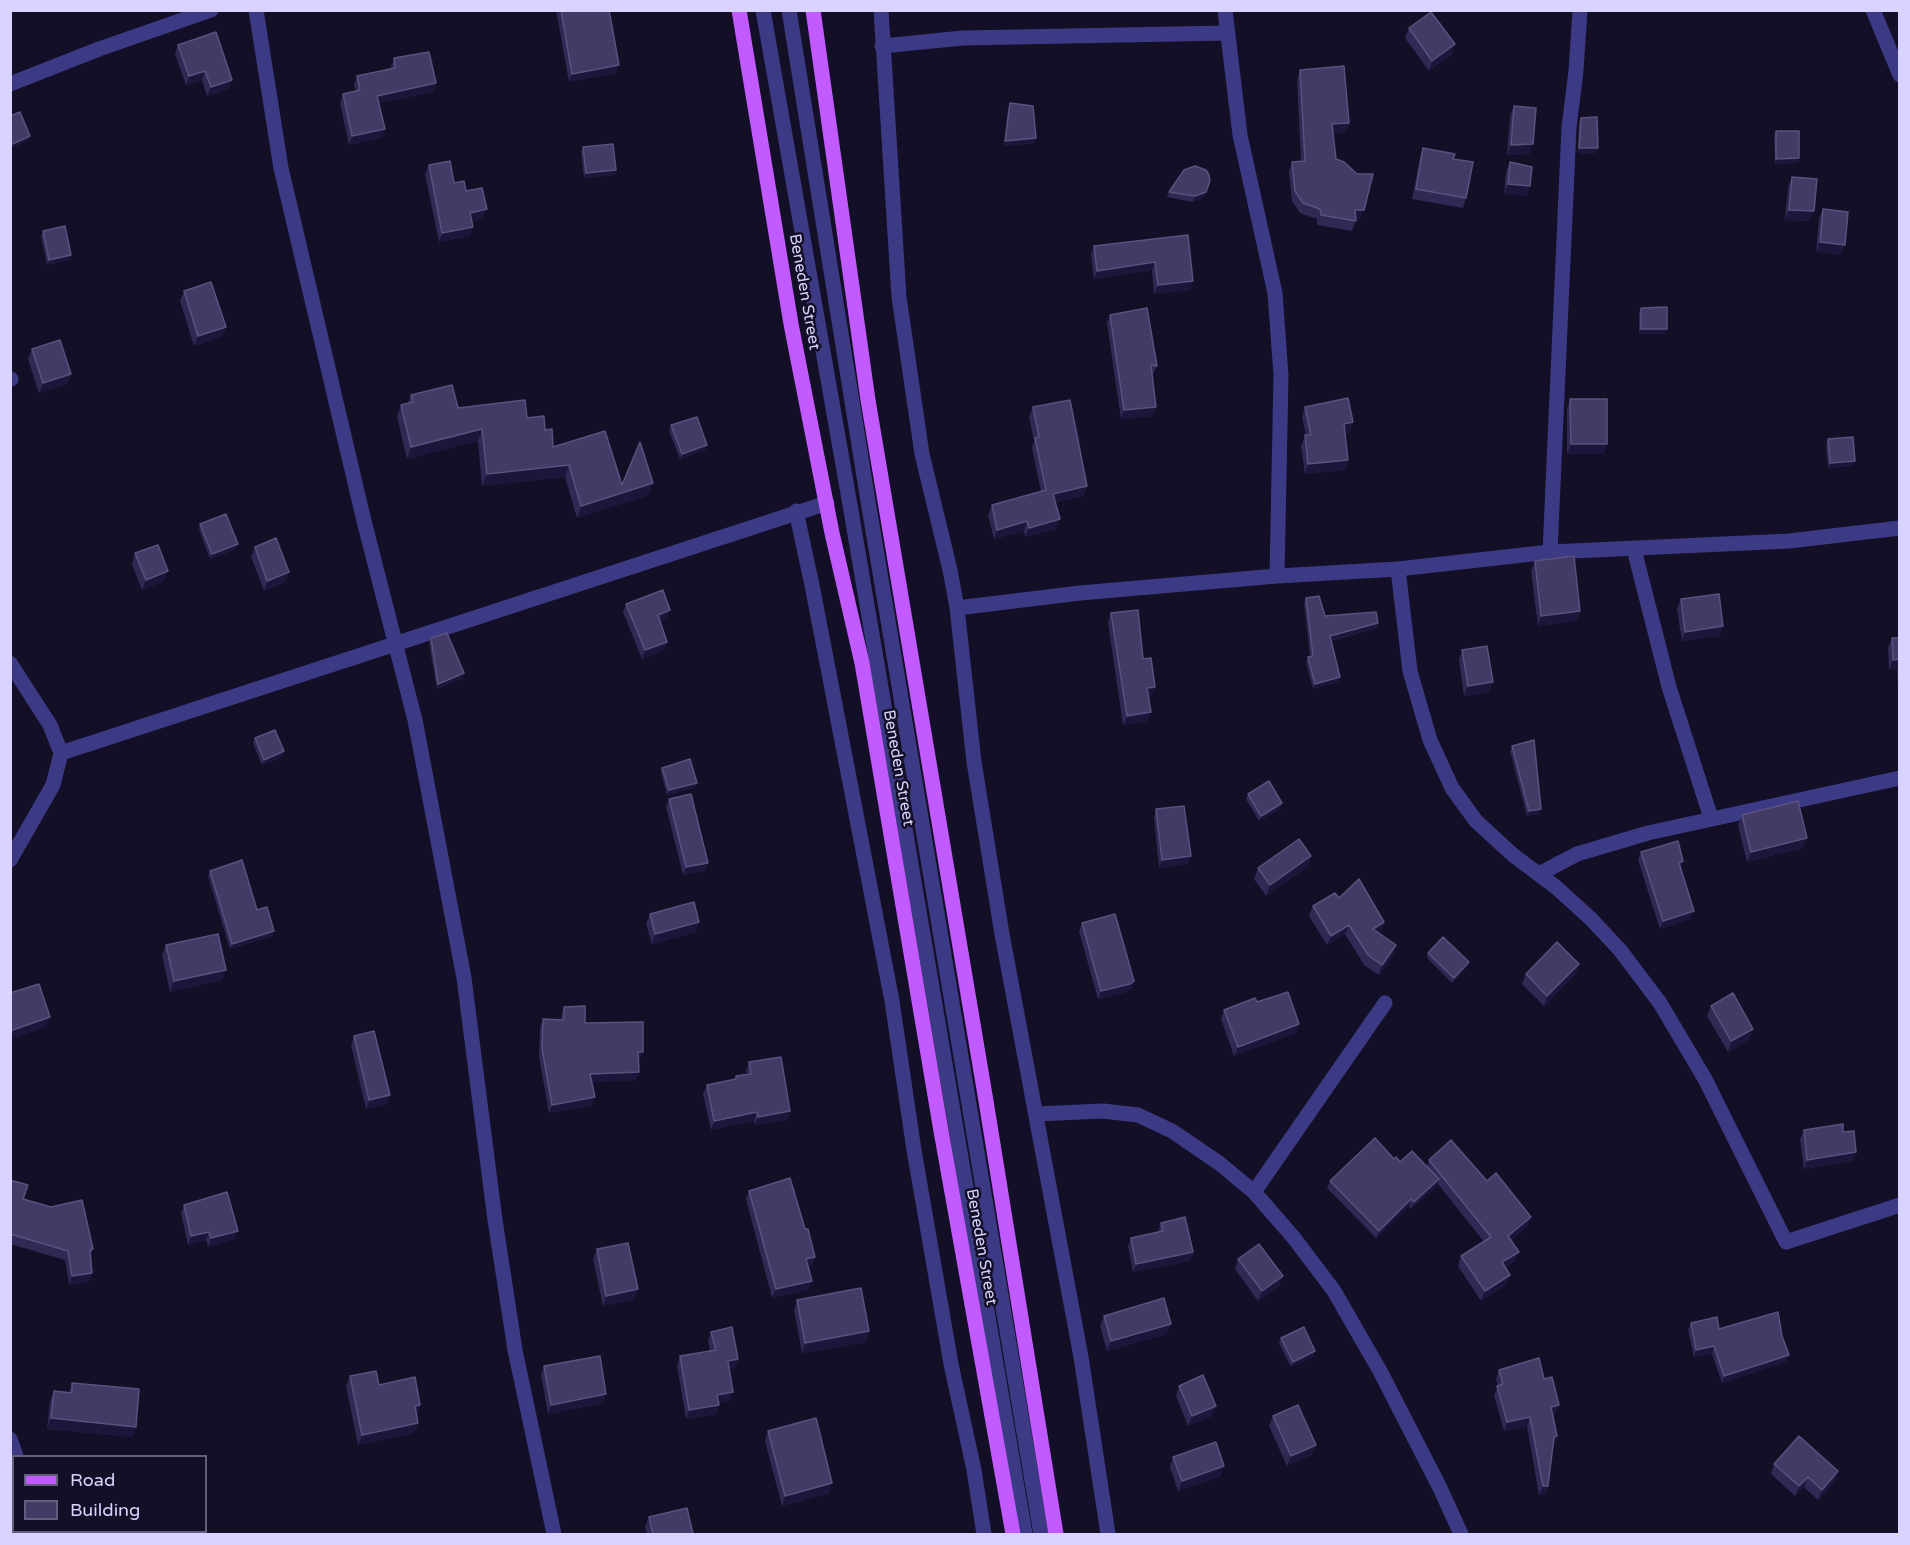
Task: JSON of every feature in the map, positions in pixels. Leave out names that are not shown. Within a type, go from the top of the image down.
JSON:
[{"type":"main road","name":"Beneden Street","points":[[739,10],[791,324],[862,663],[941,1131],[1013,1534]]},
{"type":"main road","name":"Beneden Street","points":[[813,10],[868,400],[1056,1534]]},
{"type":"street","points":[[10,84],[99,49],[211,10]]},
{"type":"street","points":[[256,10],[281,168],[364,521],[416,720],[464,978],[495,1220],[515,1350],[554,1534]]},
{"type":"street","points":[[764,10],[1025,1534]]},
{"type":"street","points":[[789,10],[868,501],[1041,1534]]},
{"type":"street","points":[[881,10],[899,297],[922,454],[957,608],[974,762],[1002,934],[1081,1357],[1108,1534]]},
{"type":"street","points":[[1225,10],[1240,135],[1275,293],[1281,375],[1277,576]]},
{"type":"street","points":[[1550,552],[1569,127],[1580,10]]},
{"type":"street","points":[[1873,10],[1899,75]]},
{"type":"street","points":[[882,46],[963,39],[1227,33]]},
{"type":"street","points":[[61,753],[827,503]]},
{"type":"street","points":[[796,512],[892,1002],[914,1150],[949,1353],[974,1470],[984,1534]]},
{"type":"street","points":[[957,608],[1080,592],[1398,569],[1550,552],[1789,541],[1899,528]]},
{"type":"street","points":[[1634,549],[1669,687],[1711,818]]},
{"type":"street","points":[[1398,569],[1410,671],[1434,750],[1452,788],[1476,820],[1513,855],[1539,874],[1591,919],[1620,950],[1660,1003],[1705,1079],[1786,1242],[1899,1205]]},
{"type":"street","points":[[10,663],[50,725],[61,753],[53,785],[10,860]]},
{"type":"street","points":[[1539,874],[1577,854],[1611,843],[1711,818],[1899,778]]},
{"type":"street","points":[[1254,1192],[1385,1003]]},
{"type":"street","points":[[1036,1113],[1103,1111],[1138,1115],[1172,1131],[1220,1163],[1254,1192],[1294,1238],[1334,1291],[1385,1382],[1461,1534]]},
{"type":"street","points":[[10,1439],[16,1455]]},
{"type":"building","points":[[561,10],[609,10],[619,65],[572,74]]},
{"type":"building","points":[[1431,12],[1455,44],[1432,61],[1409,28]]},
{"type":"building","points":[[216,32],[232,80],[211,87],[205,71],[189,76],[178,45]]},
{"type":"building","points":[[429,52],[436,83],[377,96],[385,129],[352,136],[343,94],[360,90],[357,76],[395,68],[394,58]]},
{"type":"building","points":[[1344,66],[1349,123],[1332,124],[1336,159],[1344,162],[1357,174],[1373,174],[1364,210],[1355,210],[1356,221],[1321,215],[1320,209],[1303,203],[1295,191],[1292,162],[1305,161],[1300,70]]},
{"type":"building","points":[[1010,103],[1033,106],[1036,138],[1005,141]]},
{"type":"building","points":[[1514,106],[1536,108],[1533,144],[1511,145]]},
{"type":"building","points":[[20,112],[30,136],[10,145],[10,116]]},
{"type":"building","points":[[1597,117],[1598,148],[1579,148],[1581,118]]},
{"type":"building","points":[[1776,131],[1799,131],[1799,158],[1776,159]]},
{"type":"building","points":[[613,144],[616,170],[586,173],[583,147]]},
{"type":"building","points":[[1423,148],[1455,154],[1453,159],[1473,162],[1466,198],[1416,189]]},
{"type":"building","points":[[450,161],[454,183],[464,181],[466,191],[482,188],[487,209],[470,213],[473,227],[442,233],[429,165]]},
{"type":"building","points":[[1510,162],[1532,167],[1530,186],[1508,184]]},
{"type":"building","points":[[1195,166],[1206,170],[1209,175],[1210,181],[1206,192],[1195,196],[1169,192],[1184,170]]},
{"type":"building","points":[[1792,177],[1817,179],[1814,211],[1789,210]]},
{"type":"building","points":[[1823,209],[1848,212],[1845,245],[1820,242]]},
{"type":"building","points":[[65,226],[71,255],[49,260],[43,231]]},
{"type":"building","points":[[1188,235],[1193,281],[1158,285],[1155,262],[1097,271],[1094,246]]},
{"type":"building","points":[[211,282],[226,327],[198,336],[184,291]]},
{"type":"building","points":[[1667,307],[1667,329],[1641,329],[1641,308]]},
{"type":"building","points":[[1147,308],[1157,366],[1151,365],[1156,407],[1124,410],[1110,315]]},
{"type":"building","points":[[60,340],[71,374],[43,383],[32,349]]},
{"type":"building","points":[[452,385],[458,408],[525,400],[527,418],[544,416],[545,430],[552,429],[553,447],[605,431],[622,485],[640,442],[653,483],[581,506],[569,465],[487,474],[482,429],[411,447],[401,405],[413,402],[411,395]]},
{"type":"building","points":[[1348,398],[1353,422],[1344,424],[1348,460],[1308,464],[1305,435],[1311,435],[1305,407]]},
{"type":"building","points":[[1570,399],[1607,399],[1607,444],[1571,444]]},
{"type":"building","points":[[1070,400],[1087,486],[1053,494],[1060,519],[1029,528],[1027,521],[997,530],[992,505],[1046,490],[1035,438],[1039,437],[1033,407]]},
{"type":"building","points":[[697,417],[707,445],[682,454],[671,425]]},
{"type":"building","points":[[1853,437],[1855,461],[1830,463],[1828,439]]},
{"type":"building","points":[[226,514],[238,544],[212,554],[200,524]]},
{"type":"building","points":[[276,538],[289,572],[267,581],[255,547]]},
{"type":"building","points":[[158,545],[168,571],[146,580],[135,553]]},
{"type":"building","points":[[1574,556],[1580,611],[1541,616],[1535,561]]},
{"type":"building","points":[[663,590],[670,610],[658,615],[667,642],[645,650],[626,604]]},
{"type":"building","points":[[1719,594],[1723,626],[1685,632],[1681,599]]},
{"type":"building","points":[[1319,596],[1325,616],[1376,612],[1378,623],[1330,636],[1340,677],[1315,684],[1308,657],[1313,656],[1306,598]]},
{"type":"building","points":[[1138,610],[1143,659],[1151,658],[1155,687],[1147,688],[1151,712],[1127,716],[1111,613]]},
{"type":"building","points":[[447,633],[464,673],[438,684],[431,638]]},
{"type":"building","points":[[1892,638],[1899,638],[1899,659],[1893,660]]},
{"type":"building","points":[[1487,646],[1493,682],[1468,686],[1462,650]]},
{"type":"building","points":[[275,730],[284,751],[264,760],[255,738]]},
{"type":"building","points":[[1534,740],[1541,809],[1529,811],[1512,746]]},
{"type":"building","points":[[690,759],[697,783],[669,790],[662,768]]},
{"type":"building","points":[[1269,781],[1282,803],[1261,816],[1248,794]]},
{"type":"building","points":[[691,794],[708,863],[686,867],[669,799]]},
{"type":"building","points":[[1798,801],[1807,838],[1751,852],[1742,815]]},
{"type":"building","points":[[1184,806],[1191,856],[1162,860],[1156,809]]},
{"type":"building","points":[[1299,839],[1311,856],[1270,885],[1258,868]]},
{"type":"building","points":[[1678,841],[1683,861],[1679,863],[1694,911],[1663,921],[1641,852]]},
{"type":"building","points":[[242,860],[257,910],[267,907],[274,931],[232,944],[210,871]]},
{"type":"building","points":[[1359,879],[1384,922],[1373,929],[1396,945],[1382,965],[1368,955],[1349,925],[1331,936],[1313,906],[1335,893],[1339,898]]},
{"type":"building","points":[[694,902],[699,922],[655,934],[650,914]]},
{"type":"building","points":[[1115,914],[1134,981],[1101,991],[1082,923]]},
{"type":"building","points":[[218,934],[226,970],[174,981],[166,945]]},
{"type":"building","points":[[1443,937],[1469,962],[1454,978],[1428,953]]},
{"type":"building","points":[[1557,942],[1579,964],[1547,996],[1526,974]]},
{"type":"building","points":[[39,984],[50,1017],[10,1031],[10,993]]},
{"type":"building","points":[[1288,992],[1299,1024],[1238,1047],[1224,1010],[1255,998],[1257,1002]]},
{"type":"building","points":[[1733,993],[1753,1029],[1731,1041],[1711,1006]]},
{"type":"building","points":[[585,1006],[585,1023],[643,1022],[643,1052],[638,1052],[639,1072],[590,1074],[595,1097],[552,1105],[542,1048],[543,1019],[564,1020],[564,1007]]},
{"type":"building","points":[[374,1031],[390,1095],[369,1100],[354,1036]]},
{"type":"building","points":[[781,1057],[790,1111],[758,1117],[757,1112],[714,1121],[707,1085],[751,1074],[749,1062]]},
{"type":"building","points":[[1843,1124],[1843,1132],[1854,1131],[1856,1152],[1807,1160],[1804,1130]]},
{"type":"building","points":[[1375,1138],[1394,1159],[1396,1157],[1400,1162],[1412,1151],[1439,1179],[1414,1202],[1411,1199],[1379,1231],[1330,1181]]},
{"type":"building","points":[[1451,1140],[1487,1181],[1496,1173],[1531,1217],[1508,1236],[1519,1252],[1502,1262],[1510,1275],[1485,1291],[1461,1256],[1491,1237],[1429,1160]]},
{"type":"building","points":[[790,1178],[815,1257],[806,1259],[812,1281],[776,1289],[749,1191]]},
{"type":"building","points":[[10,1180],[28,1185],[23,1199],[51,1207],[82,1200],[93,1249],[90,1250],[92,1273],[72,1276],[68,1251],[10,1234]]},
{"type":"building","points":[[227,1192],[238,1231],[211,1238],[209,1232],[191,1236],[184,1205]]},
{"type":"building","points":[[1185,1217],[1193,1252],[1136,1264],[1131,1238],[1163,1231],[1161,1223]]},
{"type":"building","points":[[628,1243],[638,1289],[606,1296],[597,1249]]},
{"type":"building","points":[[1259,1244],[1283,1276],[1262,1291],[1238,1259]]},
{"type":"building","points":[[861,1288],[869,1331],[805,1343],[797,1300]]},
{"type":"building","points":[[1164,1298],[1171,1324],[1111,1341],[1104,1316]]},
{"type":"building","points":[[1778,1312],[1782,1336],[1789,1355],[1724,1376],[1714,1346],[1696,1350],[1691,1323],[1717,1317],[1719,1329]]},
{"type":"building","points":[[732,1327],[738,1359],[728,1361],[733,1392],[717,1395],[719,1405],[689,1410],[680,1356],[716,1350],[711,1332]]},
{"type":"building","points":[[1304,1327],[1315,1351],[1293,1362],[1281,1338]]},
{"type":"building","points":[[600,1356],[606,1394],[551,1405],[544,1366]]},
{"type":"building","points":[[1539,1358],[1544,1379],[1552,1377],[1559,1405],[1551,1407],[1557,1436],[1554,1437],[1548,1486],[1543,1486],[1530,1417],[1507,1422],[1497,1386],[1503,1384],[1499,1370]]},
{"type":"building","points":[[376,1371],[379,1385],[415,1377],[420,1405],[415,1406],[418,1423],[362,1435],[350,1376]]},
{"type":"building","points":[[1203,1375],[1216,1406],[1192,1416],[1179,1386]]},
{"type":"building","points":[[72,1383],[139,1389],[136,1427],[51,1418],[54,1391],[72,1393]]},
{"type":"building","points":[[1298,1405],[1316,1445],[1291,1456],[1273,1416]]},
{"type":"building","points":[[816,1418],[832,1483],[785,1496],[768,1431]]},
{"type":"building","points":[[1799,1436],[1838,1471],[1822,1490],[1808,1477],[1799,1486],[1774,1464]]},
{"type":"building","points":[[1216,1442],[1224,1466],[1182,1481],[1173,1457]]},
{"type":"building","points":[[687,1508],[693,1534],[653,1534],[649,1517]]}]
